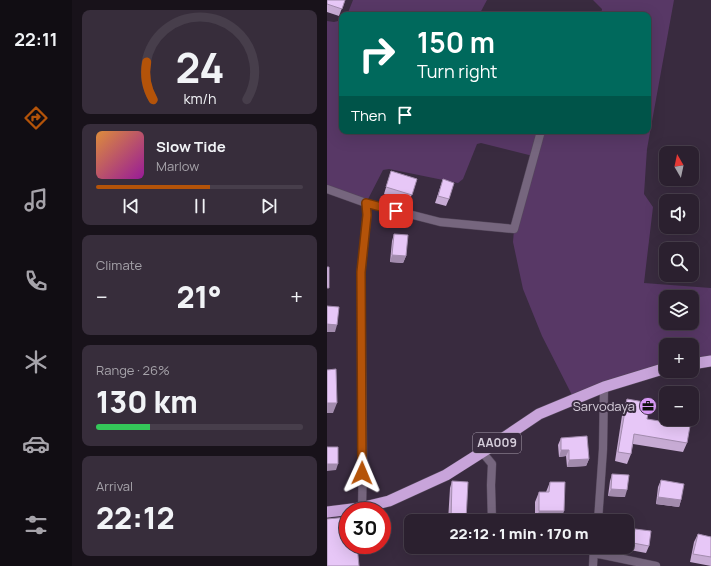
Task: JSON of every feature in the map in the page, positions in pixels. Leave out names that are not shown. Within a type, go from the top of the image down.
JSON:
[{"type":"highway","points":[[699,363],[711,361]]},
{"type":"highway","name":"AA009","points":[[385,502],[446,474],[539,414],[604,387],[659,370]]},
{"type":"highway","name":"AA009","points":[[327,512],[339,511]]},
{"type":"street","points":[[327,189],[366,203],[440,222],[514,229],[540,134]]},
{"type":"street","points":[[362,502],[361,272],[367,215],[366,203]]},
{"type":"street","points":[[598,514],[603,449],[604,387]]},
{"type":"street","points":[[482,452],[492,464],[492,514]]},
{"type":"street","points":[[593,566],[594,554]]},
{"type":"street","points":[[610,554],[656,566]]},
{"type":"shaded area","points":[[353,0],[487,0],[481,12],[348,12]]},
{"type":"shaded area","points":[[593,0],[674,0],[651,127],[651,12],[602,12],[602,9]]},
{"type":"shaded area","points":[[327,21],[339,21],[339,134],[650,134],[647,149],[644,194],[653,207],[644,283],[711,288],[711,361],[699,363],[699,338],[659,338],[659,370],[574,399],[542,336],[523,289],[513,242],[514,229],[533,156],[481,143],[477,144],[463,179],[458,183],[389,169],[383,170],[366,203],[327,189]]},
{"type":"building","points":[[327,0],[345,0],[342,9],[327,4]]},
{"type":"building","points":[[391,171],[417,179],[412,195],[386,187]]},
{"type":"building","points":[[443,179],[454,183],[449,199],[438,196]]},
{"type":"building","points":[[394,234],[408,235],[406,256],[392,255]]},
{"type":"building","points":[[327,267],[329,267],[329,288],[327,288]]},
{"type":"building","points":[[327,306],[339,307],[337,325],[327,324]]},
{"type":"building","points":[[336,369],[337,403],[327,403],[327,370]]},
{"type":"building","points":[[627,399],[650,403],[647,419],[659,421],[659,426],[690,426],[687,443],[634,434],[631,454],[618,452]]},
{"type":"building","points":[[587,436],[589,459],[569,460],[569,450],[561,450],[561,438]]},
{"type":"building","points":[[327,447],[338,447],[338,464],[327,464]]},
{"type":"building","points":[[612,474],[629,475],[627,490],[611,489]]},
{"type":"building","points":[[661,480],[684,484],[681,500],[658,497]]},
{"type":"building","points":[[452,481],[468,482],[466,514],[451,514]]},
{"type":"building","points":[[550,482],[565,482],[564,511],[539,511],[539,492],[549,492]]},
{"type":"building","points":[[339,518],[339,554],[358,554],[359,566],[327,566],[327,519]]},
{"type":"building","points":[[635,529],[651,531],[649,546],[634,543]]},
{"type":"building","points":[[698,534],[711,537],[711,557],[693,554]]},
{"type":"place","name":"Sarvodaya","points":[[648,406]]},
{"type":"route","points":[[362,473],[361,272],[367,215],[366,203],[396,211]]}]
